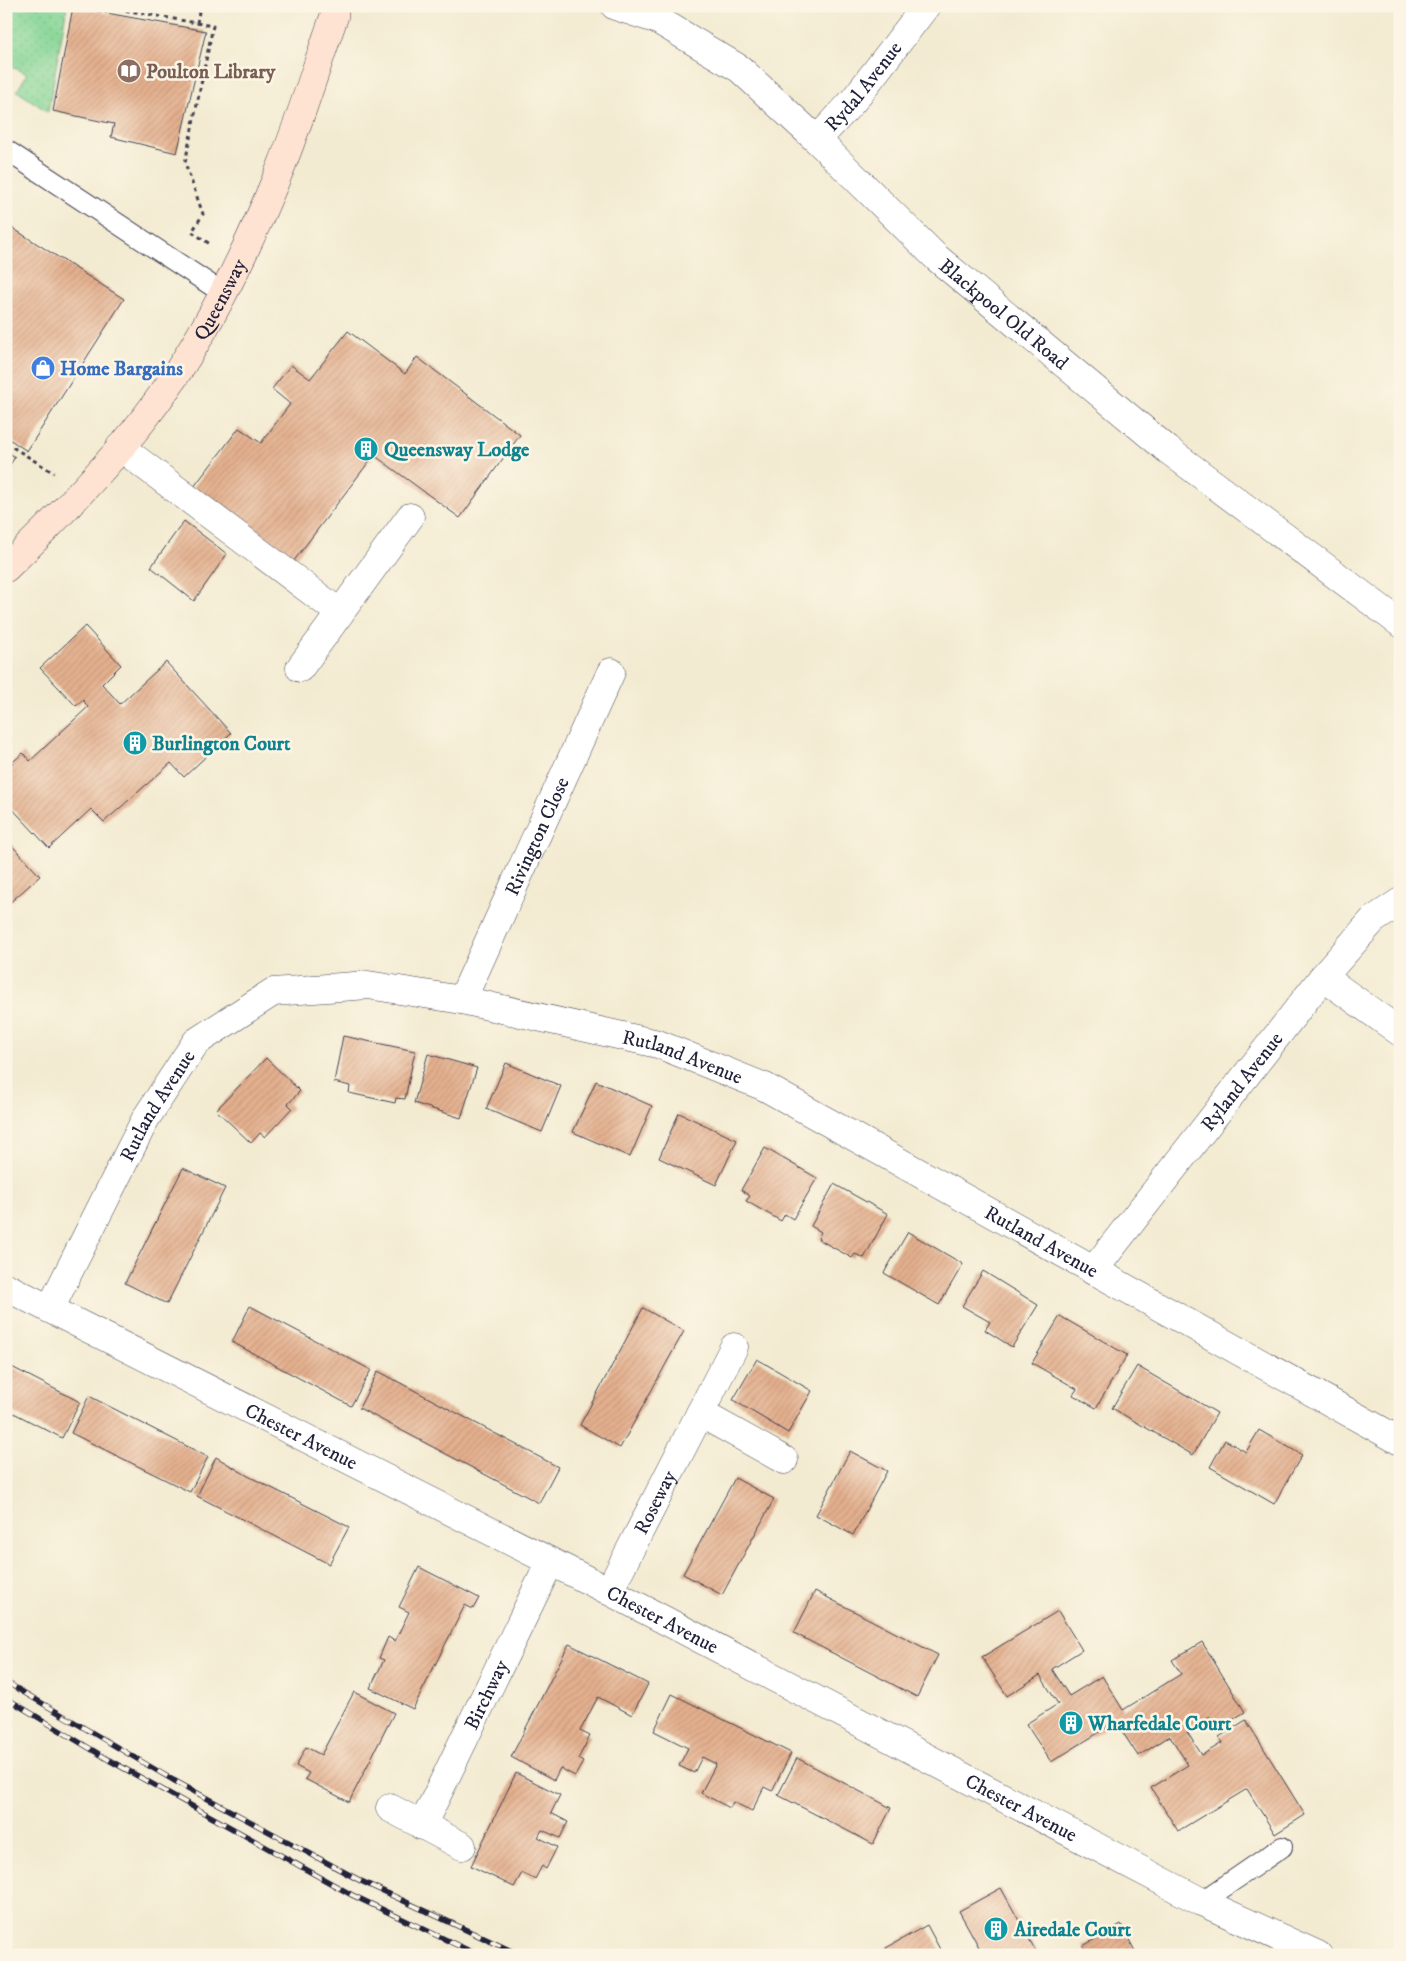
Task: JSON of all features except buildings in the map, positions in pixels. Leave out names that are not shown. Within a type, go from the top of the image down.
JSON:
[{"type":"main road","name":"Queensway","points":[[6,568],[82,491],[147,416],[200,334],[212,286],[250,239],[282,166],[334,17],[336,6]]},
{"type":"street","name":"Blackpool Old Road","points":[[615,6],[658,20],[740,69],[817,140],[936,258],[1168,450],[1400,623]]},
{"type":"street","name":"Rydal Avenue","points":[[817,140],[854,101],[926,6]]},
{"type":"street","points":[[120,447],[340,613]]},
{"type":"street","points":[[300,668],[410,517]]},
{"type":"street","name":"Rivington Close","points":[[462,1000],[610,672]]},
{"type":"street","name":"Ryland Avenue","points":[[1093,1271],[1323,977],[1374,920],[1400,902]]},
{"type":"street","points":[[1323,977],[1400,1032]]},
{"type":"street","name":"Rutland Avenue","points":[[50,1309],[146,1118],[196,1042],[273,992],[368,985],[462,1000],[658,1044],[765,1087],[1400,1441]]},
{"type":"street","name":"Chester Avenue","points":[[6,1287],[610,1591],[1288,1949],[1318,1955]]},
{"type":"street","name":"Roseway","points":[[610,1591],[734,1347]]},
{"type":"street","points":[[700,1413],[784,1460]]},
{"type":"street","name":"Birchway","points":[[422,1826],[550,1562]]},
{"type":"street","points":[[390,1808],[462,1846]]},
{"type":"lane","points":[[6,150],[212,286]]},
{"type":"lane","points":[[1202,1902],[1282,1847]]},
{"type":"path","points":[[102,6],[213,26],[184,163],[203,214],[192,232],[213,246],[212,286]]},
{"type":"path","points":[[197,23],[200,6]]},
{"type":"path","points":[[6,443],[82,491]]},
{"type":"green space","points":[[14,6],[67,6],[48,112],[17,91],[27,74],[6,66],[6,18]]},
{"type":"railway","points":[[6,1682],[173,1780],[361,1881],[520,1955]]},
{"type":"railway","points":[[6,1698],[109,1760],[352,1895],[478,1955]]},
{"type":"place","name":"Poulton Library","points":[[129,71]]},
{"type":"place","name":"Home Bargains","points":[[43,368]]},
{"type":"place","name":"Queensway Lodge","points":[[366,449]]},
{"type":"place","name":"Burlington Court","points":[[135,743]]},
{"type":"place","name":"Wharfedale Court","points":[[1071,1723]]},
{"type":"place","name":"Airedale Court","points":[[996,1929]]}]
